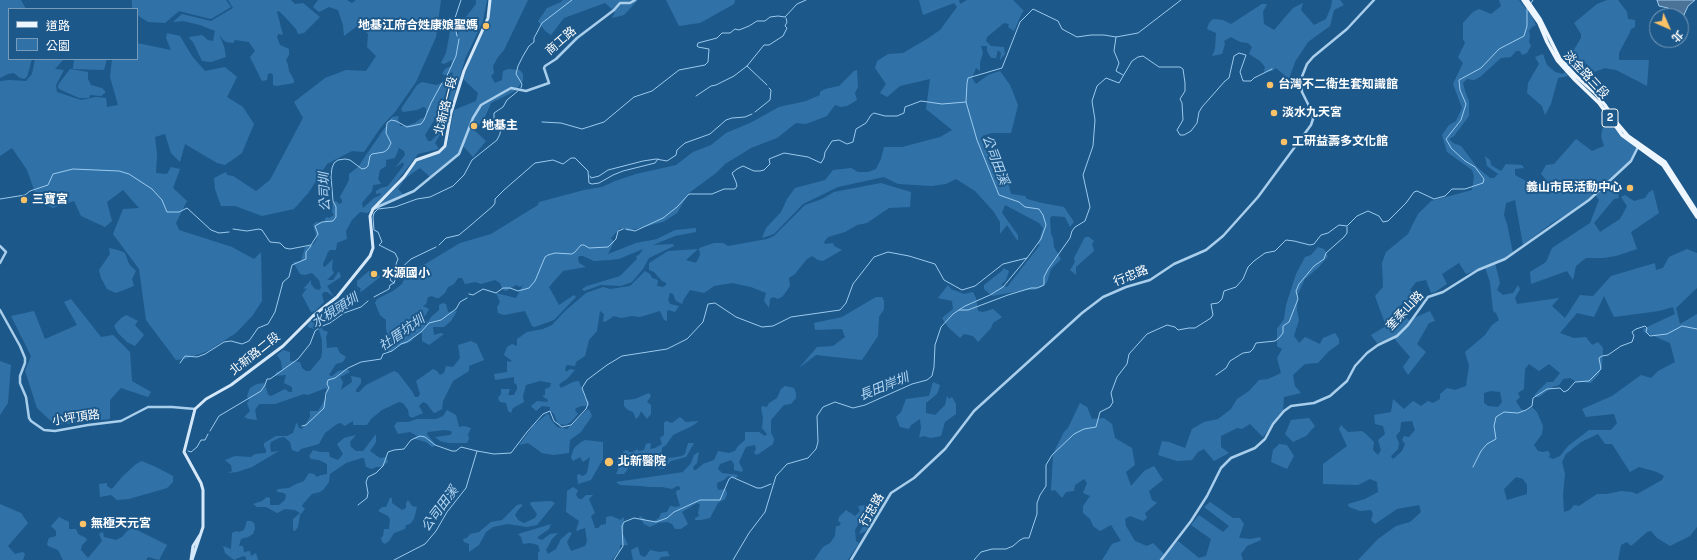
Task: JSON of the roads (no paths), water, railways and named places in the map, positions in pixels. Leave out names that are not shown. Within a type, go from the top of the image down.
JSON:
[{"type":"main road","name":"北新路一段","points":[[373,210],[404,177],[416,160],[439,152],[445,146],[451,113],[464,71],[488,18],[490,0]]},
{"type":"main road","name":"2","points":[[1523,0],[1527,2]]},
{"type":"main road","name":"淡金路三段","points":[[1527,2],[1544,25],[1560,59],[1577,78],[1598,96],[1628,136],[1663,165],[1697,217]]},
{"type":"main road","name":"淡金路三段","points":[[1639,146],[1668,166],[1697,212]]},
{"type":"main road","name":"北新路二段","points":[[195,409],[206,399],[231,385],[283,346],[313,316],[337,296],[370,256],[373,248],[370,216],[373,210]]},
{"type":"main road","points":[[192,560],[193,546],[201,532],[204,519],[201,483],[184,452],[195,409]]},
{"type":"street","name":"商工路","points":[[373,210],[414,191],[459,154],[472,118],[481,105],[511,88],[526,91],[549,83],[544,68],[545,66],[556,59],[577,38],[614,10],[620,3],[630,3],[635,0]]},
{"type":"street","name":"行忠路","points":[[851,560],[891,493],[914,478],[945,449],[974,411],[1082,313],[1103,298],[1126,287],[1150,280],[1174,264],[1206,250],[1223,236],[1258,197],[1311,125],[1313,119],[1312,112],[1302,92],[1301,79],[1308,64],[1313,57],[1347,29],[1374,0]]},
{"type":"street","name":"奎柔山路","points":[[1161,560],[1191,521],[1207,496],[1221,468],[1231,458],[1255,448],[1265,438],[1273,424],[1284,411],[1291,406],[1314,403],[1330,396],[1347,381],[1355,366],[1367,353],[1396,336],[1408,325],[1428,297],[1443,292],[1478,270],[1513,254],[1589,200],[1631,161],[1639,146]]},
{"type":"street","points":[[0,246],[6,252],[0,263]]},
{"type":"street","name":"小坪頂路","points":[[0,310],[25,358],[25,363],[20,376],[20,383],[26,397],[29,418],[44,430],[55,431],[121,421],[148,407],[195,409]]},
{"type":"waterway","name":"公司圳","points":[[457,36],[454,21],[461,0]]},
{"type":"waterway","name":"公司圳","points":[[521,88],[522,84],[516,74],[518,66],[529,46],[534,42],[534,38],[542,23],[572,0]]},
{"type":"waterway","points":[[542,122],[561,123],[582,129],[604,122],[634,97],[652,91],[679,70],[705,65],[708,62],[709,49],[698,47],[698,43],[717,38],[722,33],[730,33],[735,29],[739,30],[757,21],[765,21],[770,17],[785,17],[797,4],[806,0]]},
{"type":"waterway","name":"公司田溪","points":[[394,560],[425,544],[436,531],[447,512],[466,488],[477,451],[494,454],[511,453],[543,414],[550,411],[554,421],[562,427],[571,425],[586,409],[588,404],[582,388],[587,380],[622,356],[667,349],[687,339],[703,322],[708,304],[715,303],[736,317],[762,327],[773,326],[791,317],[840,310],[846,303],[853,284],[874,257],[888,252],[909,256],[935,264],[944,280],[962,290],[975,286],[1003,264],[1027,258],[1041,239],[1046,225],[1043,215],[1039,209],[1025,207],[1019,202],[999,195],[977,140],[966,102],[968,78],[1002,68],[1020,22],[1033,9],[1058,21],[1062,29],[1077,37],[1091,35],[1116,37],[1138,33],[1181,0]]},
{"type":"waterway","points":[[974,560],[981,552],[992,549],[1006,549],[1024,538],[1029,538],[1037,514],[1037,503],[1046,486],[1046,465],[1052,455],[1074,434],[1084,429],[1096,427],[1100,412],[1110,407],[1113,402],[1111,393],[1117,377],[1127,364],[1129,354],[1147,334],[1167,325],[1175,327],[1178,330],[1195,328],[1211,318],[1213,315],[1211,304],[1218,303],[1222,299],[1224,291],[1236,287],[1243,279],[1248,267],[1254,261],[1265,253],[1275,251],[1286,240],[1310,245],[1314,244],[1321,235],[1328,233],[1339,225],[1347,226],[1357,216],[1368,211],[1379,216],[1383,222],[1388,221],[1406,203],[1414,192],[1417,191],[1434,199],[1445,196],[1452,189],[1465,189],[1483,183],[1484,179],[1475,167],[1465,161],[1451,148],[1446,139],[1461,120],[1466,104],[1460,90],[1459,80],[1481,68],[1499,49],[1524,36],[1527,26],[1527,9]]},
{"type":"waterway","name":"水梘頭圳","points":[[767,85],[747,66],[764,45],[769,45],[783,36],[787,28],[785,26],[787,22],[786,18]]},
{"type":"waterway","points":[[1116,37],[1114,51],[1119,63],[1116,71],[1123,75]]},
{"type":"waterway","name":"公司圳","points":[[445,80],[456,56],[459,39]]},
{"type":"waterway","points":[[959,310],[968,310],[1008,295],[1044,285],[1044,277],[1048,269],[1070,238],[1072,231],[1075,227],[1085,221],[1090,207],[1083,175],[1093,146],[1095,120],[1092,101],[1097,86],[1106,78],[1119,83],[1132,61],[1143,56],[1159,67],[1180,67],[1183,69],[1185,91],[1180,99],[1182,103],[1183,120],[1177,130],[1180,135],[1184,135],[1191,131],[1197,123],[1199,112],[1202,107],[1229,78],[1234,56],[1239,53],[1246,55],[1240,72],[1243,81],[1251,81],[1272,69]]},
{"type":"waterway","points":[[696,96],[711,86],[734,76],[747,66]]},
{"type":"waterway","name":"公司圳","points":[[233,229],[247,231],[262,230],[270,242],[280,243],[285,248],[290,249],[311,245],[318,234],[315,226],[322,222],[333,221],[336,217],[336,207],[333,201],[331,176],[334,163],[338,160],[345,159],[350,160],[362,169],[366,168],[368,166],[370,156],[372,154],[384,152],[388,149],[391,143],[386,133],[387,123],[391,120],[407,127],[421,124],[442,83]]},
{"type":"waterway","name":"水梘頭圳","points":[[755,112],[770,100],[771,90],[769,88]]},
{"type":"waterway","name":"公司圳","points":[[394,283],[390,280],[398,259],[395,253],[379,245],[382,242],[378,232],[374,230],[374,213],[378,209],[395,207],[417,199],[430,197],[453,186],[464,175],[472,160],[497,140],[500,134],[501,125],[494,121],[494,113],[503,107],[507,100],[518,91]]},
{"type":"waterway","name":"社厝坑圳","points":[[626,229],[635,231],[663,218],[677,207],[689,194],[712,194],[724,189],[735,189],[737,186],[732,173],[743,166],[754,171],[764,170],[770,164],[769,159],[784,153],[808,157],[821,163],[825,152],[832,141],[839,140],[847,144],[853,142],[856,129],[866,123],[874,113],[885,116],[897,116],[904,113],[905,107],[921,101],[942,104],[966,102]]},
{"type":"waterway","name":"水梘頭圳","points":[[590,176],[591,178],[599,176],[608,170],[643,161],[656,159],[667,161],[676,155],[677,150],[685,143],[710,134],[726,120],[745,117],[752,114]]},
{"type":"waterway","name":"水梘頭圳","points":[[439,245],[446,238],[459,235],[471,225],[493,206],[495,199],[504,190],[535,163],[553,160],[563,164],[571,158],[575,158],[588,171],[589,183],[592,184],[599,183],[623,171],[655,163],[658,159]]},
{"type":"waterway","name":"公司圳","points":[[0,199],[25,195],[30,191],[48,185],[53,174],[73,169],[119,171],[129,174],[152,189],[162,200],[167,212],[179,212],[187,208],[211,230],[219,233],[229,232]]},
{"type":"waterway","points":[[1216,375],[1226,368],[1230,361],[1243,353],[1250,352],[1256,343],[1275,341],[1279,338],[1283,333],[1283,326],[1289,322],[1298,299],[1296,291],[1299,284],[1314,266],[1324,259],[1326,253],[1344,237],[1347,233],[1347,227]]},
{"type":"waterway","name":"社厝坑圳","points":[[469,294],[473,295],[483,289],[496,293],[503,288],[510,288],[518,291],[529,288],[535,281],[545,257],[548,255],[555,253],[572,254],[581,245],[589,248],[608,247],[616,239],[618,231],[623,229]]},
{"type":"waterway","points":[[180,363],[185,356],[197,357],[205,354],[224,342],[231,341],[242,344],[249,341],[258,328],[268,324],[275,312],[283,282],[289,277],[292,265],[306,259],[306,252],[311,246]]},
{"type":"waterway","name":"水梘頭圳","points":[[374,297],[389,289],[390,285],[394,283],[398,271],[411,259],[436,247]]},
{"type":"waterway","name":"長田岸圳","points":[[733,560],[749,533],[765,512],[776,476],[787,464],[808,458],[816,449],[818,442],[817,416],[823,407],[835,402],[853,408],[865,405],[912,384],[927,380],[932,376],[935,345],[941,327],[953,314],[965,306],[990,295],[1003,287],[1027,258]]},
{"type":"waterway","name":"社厝坑圳","points":[[302,426],[306,425],[324,408],[326,393],[329,388],[327,384],[328,380],[335,378],[348,368],[361,362],[381,359],[383,354],[392,351],[401,344],[407,342],[421,332],[429,323],[441,320],[456,309],[460,302],[467,298]]},
{"type":"waterway","name":"水梘頭圳","points":[[210,431],[219,416],[261,391],[267,379],[270,379],[298,359],[310,344],[315,331],[344,313],[361,307],[368,301]]},
{"type":"waterway","points":[[1473,467],[1481,451],[1487,444],[1496,439],[1494,426],[1496,417],[1504,412],[1518,413],[1526,410],[1532,406],[1533,398],[1547,389],[1560,388],[1564,392],[1568,390],[1575,382],[1589,381],[1601,369],[1599,358],[1608,355],[1621,346],[1632,342],[1634,336],[1632,332],[1636,329],[1645,326],[1647,328],[1646,332],[1650,336],[1667,334],[1682,326],[1697,329]]},
{"type":"waterway","name":"水梘頭圳","points":[[188,451],[191,452],[197,447],[201,440],[205,440],[208,434]]},
{"type":"waterway","points":[[358,505],[367,498],[368,493],[366,482],[368,477],[376,473],[383,466],[388,452],[404,449],[411,440],[420,436],[425,437],[435,445],[452,451],[456,451],[461,447],[477,451]]},
{"type":"waterway","name":"公司田溪","points":[[614,560],[623,546],[622,526],[624,522],[634,518],[656,522],[667,518],[674,512],[700,500],[720,500],[729,479],[732,477],[757,488],[771,484]]},
{"type":"place","name":"地基江府合姓康娘聖媽","points":[[486,26]]},
{"type":"place","name":"台灣不二衛生套知識館","points":[[1270,85]]},
{"type":"place","name":"淡水九天宮","points":[[1274,113]]},
{"type":"place","name":"地基主","points":[[474,126]]},
{"type":"place","name":"工研益壽多文化館","points":[[1284,142]]},
{"type":"place","name":"義山市民活動中心","points":[[1630,188]]},
{"type":"place","name":"三寶宮","points":[[24,200]]},
{"type":"place","name":"水源國小","points":[[374,274]]},
{"type":"place","name":"北新醫院","points":[[609,462]]},
{"type":"place","name":"無極天元宮","points":[[83,524]]}]
